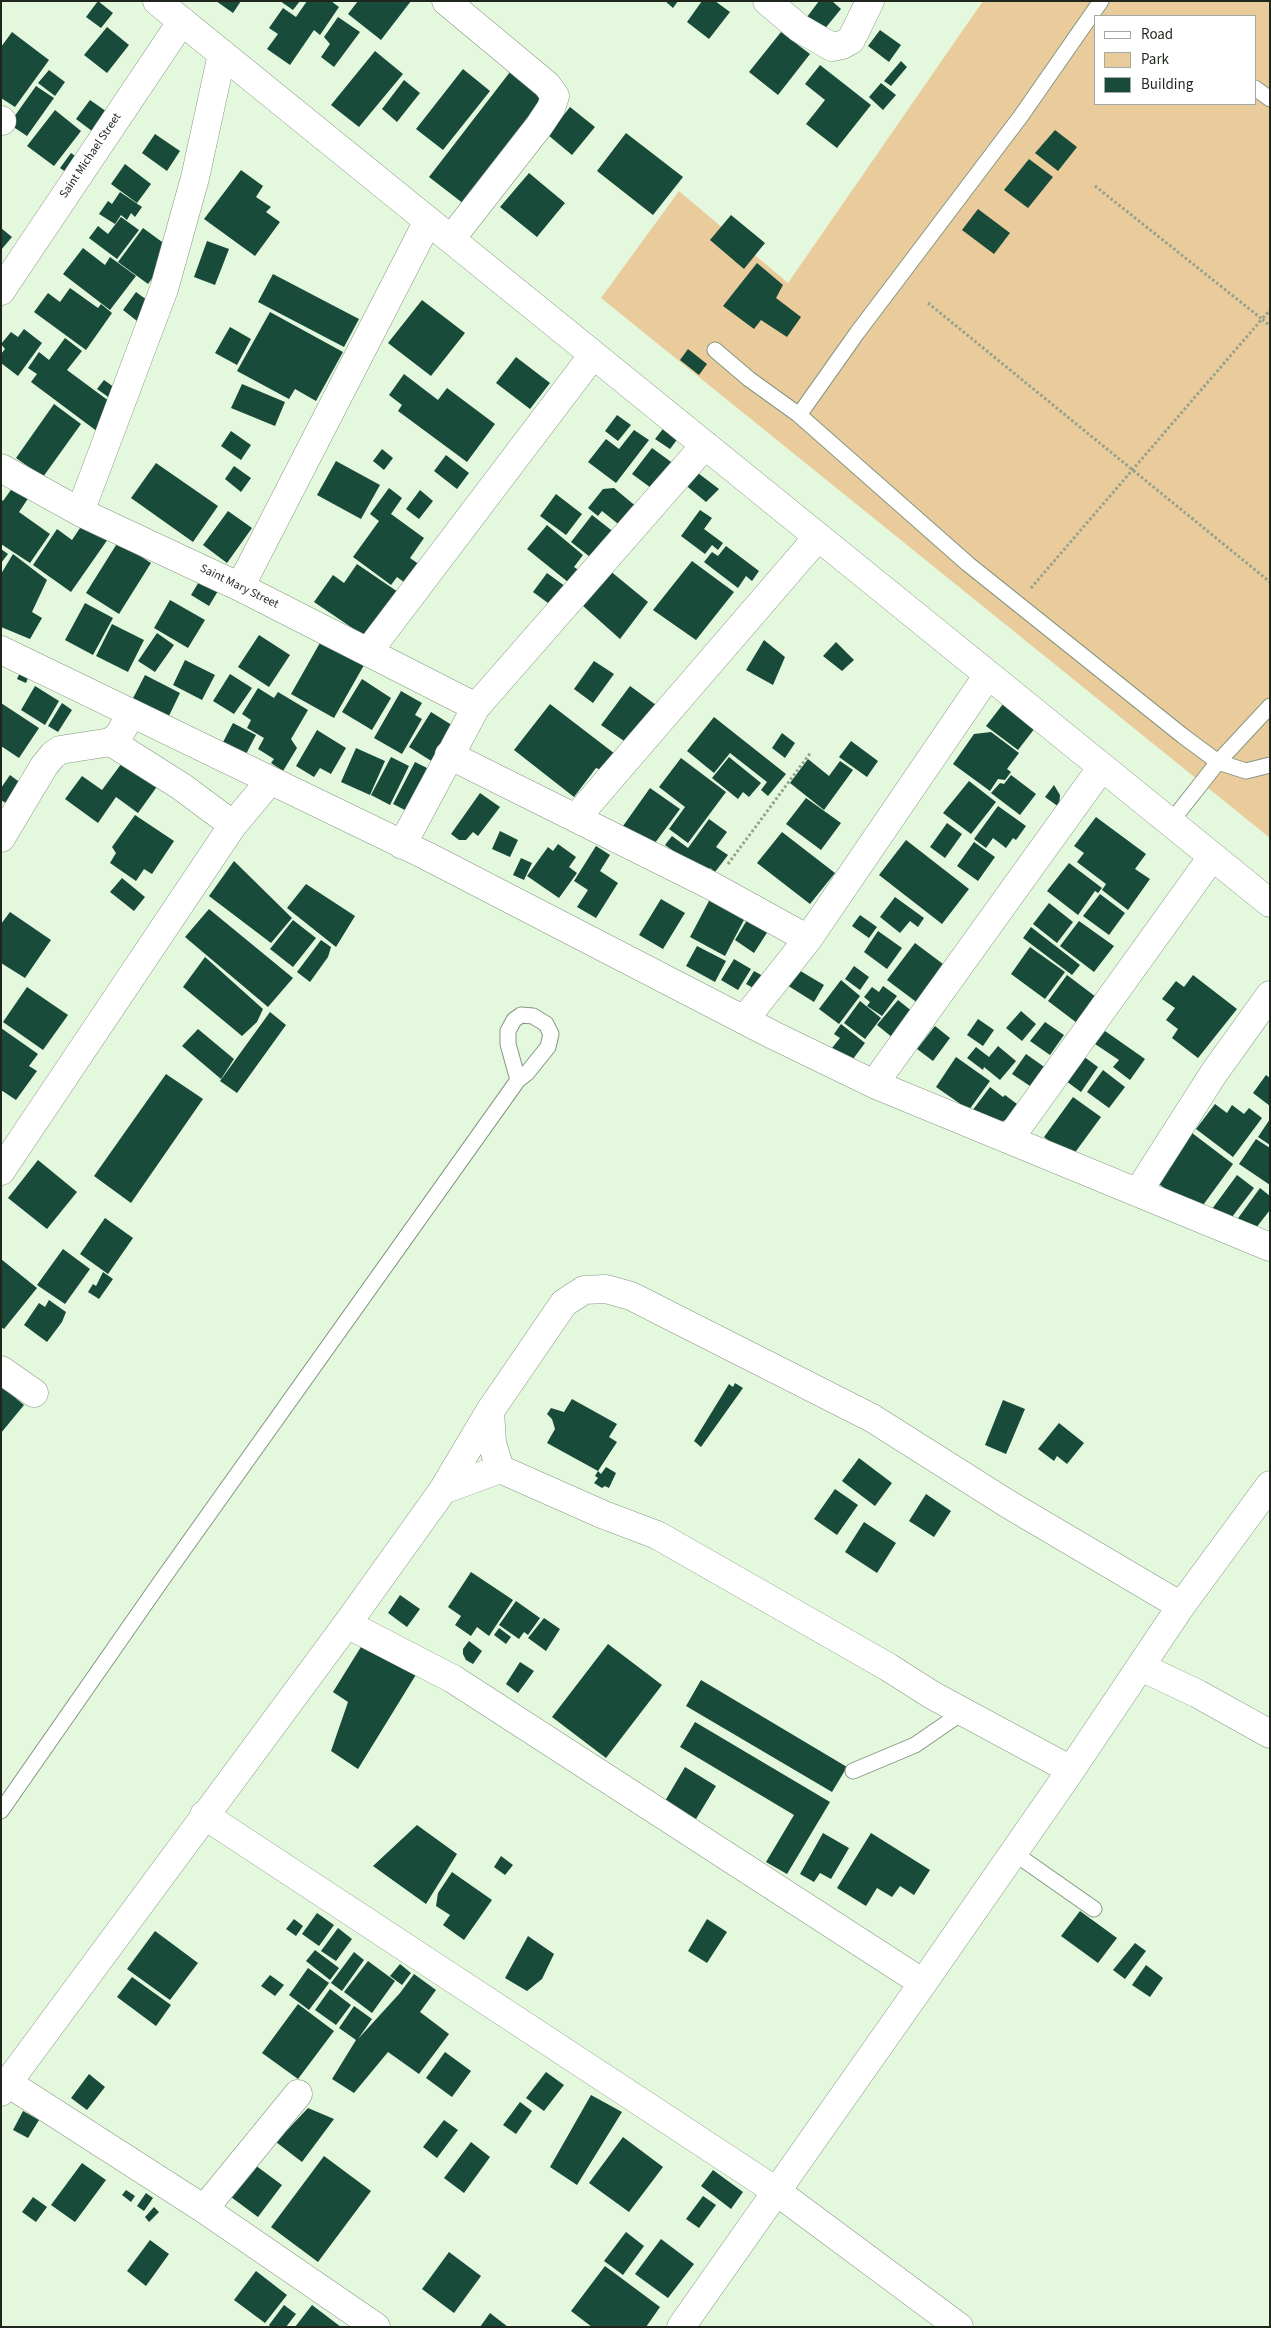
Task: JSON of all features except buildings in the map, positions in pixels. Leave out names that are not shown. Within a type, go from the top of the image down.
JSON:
[{"type":"street","points":[[157,1],[1270,904]]},
{"type":"street","points":[[446,1],[548,85],[555,96],[551,108],[539,126],[451,239]]},
{"type":"street","points":[[768,1],[800,28],[832,47],[842,45],[851,40],[870,1]]},
{"type":"street","name":"Saint Michael Street","points":[[1,291],[182,21]]},
{"type":"street","points":[[80,512],[164,289],[195,178],[222,54]]},
{"type":"street","points":[[240,587],[428,221]]},
{"type":"street","points":[[368,652],[593,355]]},
{"type":"street","points":[[402,845],[476,707],[705,445]]},
{"type":"street","name":"Saint Mary Street","points":[[1,468],[80,512],[240,587],[476,707]]},
{"type":"street","points":[[576,818],[818,537]]},
{"type":"street","points":[[1,650],[402,845],[874,1084],[1268,1243]]},
{"type":"street","points":[[745,1019],[808,939],[988,675]]},
{"type":"street","points":[[1,838],[44,766],[53,755],[60,750],[112,742],[119,735],[130,714]]},
{"type":"street","points":[[112,742],[234,825]]},
{"type":"street","points":[[449,755],[712,886],[808,939]]},
{"type":"street","points":[[874,1084],[1102,767]]},
{"type":"street","points":[[1,1170],[234,825],[270,782]]},
{"type":"street","points":[[1010,1138],[1212,857]]},
{"type":"street","points":[[1138,1192],[1214,1073],[1270,995]]},
{"type":"street","points":[[376,2327],[204,2209],[4,2087],[347,1624],[443,1490],[490,1411],[564,1303],[584,1290],[606,1289],[630,1296],[872,1418],[1008,1504],[1181,1606]]},
{"type":"street","points":[[1,1370],[34,1393]]},
{"type":"street","points":[[490,1411],[492,1443],[500,1469]]},
{"type":"street","points":[[443,1490],[500,1469],[604,1515],[657,1534],[963,1712],[1071,1770]]},
{"type":"street","points":[[681,2327],[1014,1853],[1181,1606],[1268,1492]]},
{"type":"street","points":[[347,1624],[453,1679],[923,1983]]},
{"type":"street","points":[[1141,1667],[1198,1694],[1270,1734]]},
{"type":"street","points":[[204,1815],[776,2191],[959,2327]]},
{"type":"street","points":[[204,2209],[298,2094]]},
{"type":"lane","points":[[799,415],[857,333],[1021,116],[1101,1]]},
{"type":"lane","points":[[1256,89],[1270,99]]},
{"type":"lane","points":[[715,350],[749,379],[799,415],[968,564],[1218,762],[1246,771],[1270,765]]},
{"type":"lane","points":[[1170,823],[1218,762],[1270,706]]},
{"type":"lane","points":[[1,1811],[164,1577],[518,1080]]},
{"type":"lane","points":[[853,1771],[915,1745],[963,1712]]},
{"type":"lane","points":[[1014,1853],[1094,1909]]},
{"type":"path","points":[[1096,186],[1270,326]]},
{"type":"path","points":[[928,303],[1270,582]]},
{"type":"path","points":[[1018,604],[1270,310]]},
{"type":"path","points":[[712,886],[811,752]]},
{"type":"green space","points":[[983,1],[1270,1],[1270,838],[601,298],[679,191],[788,283]]}]
